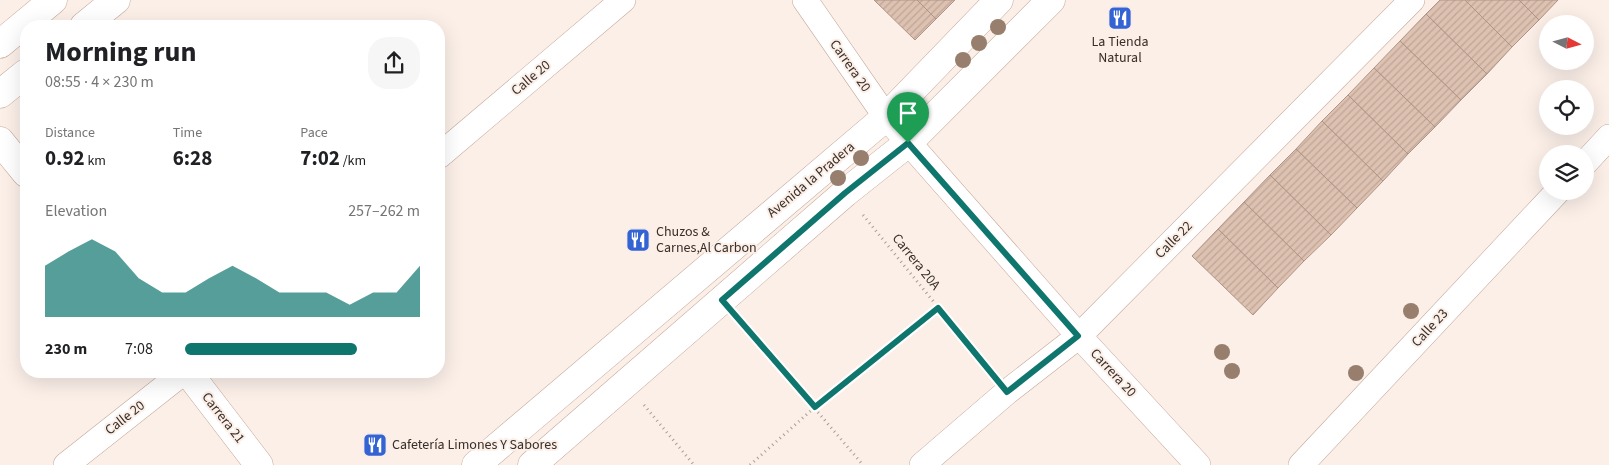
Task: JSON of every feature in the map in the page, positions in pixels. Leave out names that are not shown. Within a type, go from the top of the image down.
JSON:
[{"type":"street","points":[[29,20],[53,0]]},
{"type":"street","points":[[91,20],[116,0]]},
{"type":"street","name":"Calle 20","points":[[445,151],[623,0]]},
{"type":"street","name":"Carrera 20","points":[[805,0],[886,117],[1078,336],[1198,465]]},
{"type":"street","name":"Avenida la Pradera","points":[[476,465],[886,117],[999,0]]},
{"type":"street","points":[[532,465],[845,193],[908,143],[1050,0]]},
{"type":"street","name":"Calle 22","points":[[922,465],[1007,392],[1078,336],[1412,0]]},
{"type":"street","points":[[0,44],[20,27]]},
{"type":"street","points":[[0,94],[20,78]]},
{"type":"street","points":[[1594,153],[1609,137]]},
{"type":"street","points":[[0,141],[20,166]]},
{"type":"street","name":"Calle 23","points":[[1301,465],[1550,200]]},
{"type":"street","name":"Calle 20","points":[[66,465],[177,378]]},
{"type":"street","name":"Carrera 21","points":[[191,378],[259,465]]},
{"type":"path","name":"Carrera 20A","points":[[845,193],[1007,392]]},
{"type":"path","points":[[722,300],[815,407],[862,465]]},
{"type":"path","points":[[750,465],[815,407],[938,308]]},
{"type":"path","points":[[626,384],[694,465]]},
{"type":"building","points":[[874,0],[917,0],[936,19],[915,40]]},
{"type":"building","points":[[917,0],[955,0],[936,19]]},
{"type":"building","points":[[1440,0],[1465,0],[1512,47],[1487,74],[1426,14]]},
{"type":"building","points":[[1465,0],[1519,0],[1539,20],[1512,47]]},
{"type":"building","points":[[1519,0],[1558,0],[1544,15],[1539,15],[1539,20]]},
{"type":"building","points":[[1426,14],[1487,74],[1461,100],[1400,41]]},
{"type":"building","points":[[1400,41],[1461,100],[1435,127],[1374,68]]},
{"type":"building","points":[[1374,68],[1435,127],[1408,154],[1348,95]]},
{"type":"building","points":[[1348,95],[1408,154],[1383,181],[1322,121]]},
{"type":"building","points":[[1322,121],[1383,181],[1357,208],[1296,149]]},
{"type":"building","points":[[1296,149],[1357,208],[1331,235],[1270,175]]},
{"type":"building","points":[[1270,175],[1331,235],[1304,261],[1244,202]]},
{"type":"building","points":[[1244,202],[1304,261],[1278,288],[1218,229]]},
{"type":"building","points":[[1218,229],[1278,288],[1253,315],[1192,256]]},
{"type":"place","name":"La Tienda Natural","points":[[1120,18]]},
{"type":"place","name":"Chuzos & Carnes,Al Carbon","points":[[638,240]]},
{"type":"place","name":"Cafetería Limones Y Sabores","points":[[375,445]]},
{"type":"route","points":[[908,143],[1078,336],[1007,392],[938,308],[815,407],[722,300],[845,193],[908,143]]}]
